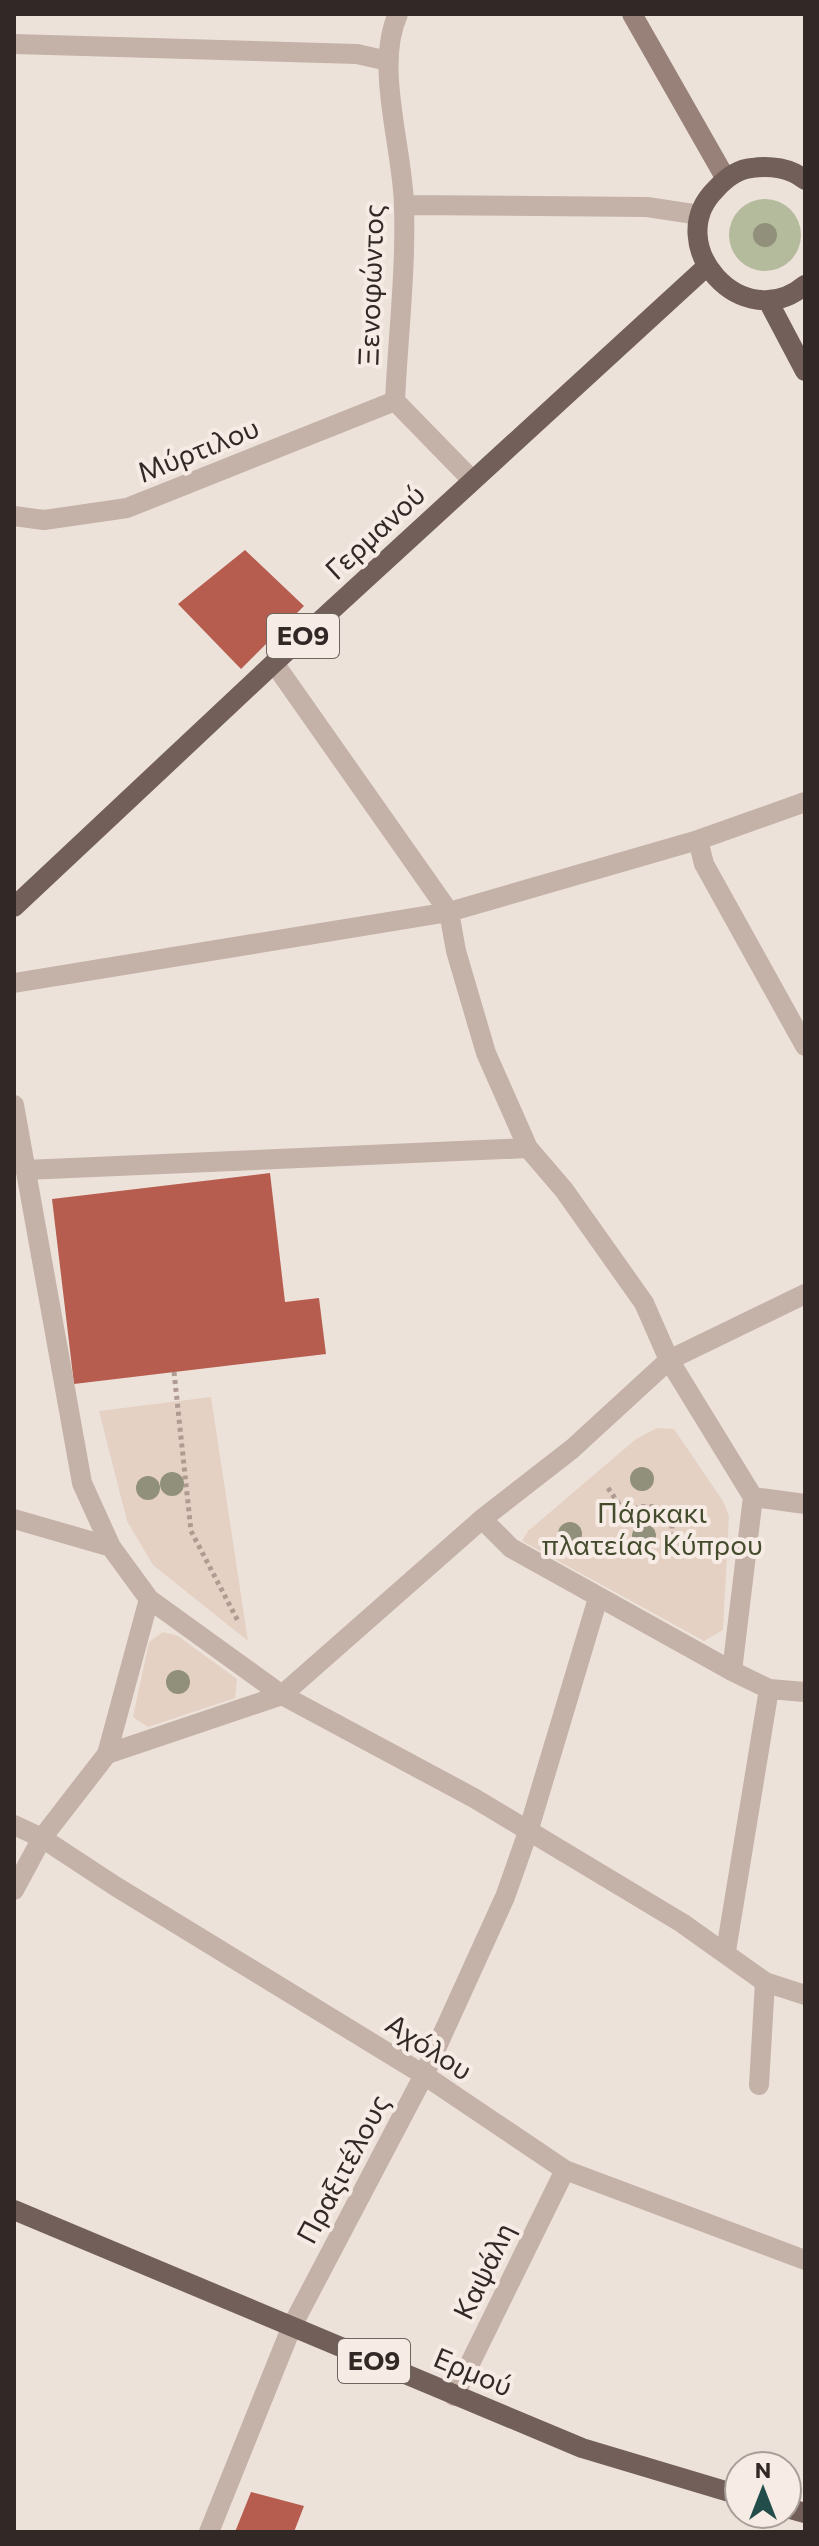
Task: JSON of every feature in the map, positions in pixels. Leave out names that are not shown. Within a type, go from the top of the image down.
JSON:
[{"type":"main road","points":[[632,14],[726,179]]},
{"type":"main road","points":[[805,180],[775,167],[749,168],[726,179],[710,194],[700,215],[698,241],[706,267],[722,285],[743,297],[768,301],[796,293],[805,285]]},
{"type":"main road","name":"Γερμανού","points":[[14,907],[274,663],[706,267]]},
{"type":"main road","points":[[768,301],[805,371]]},
{"type":"main road","name":"Ερμού","points":[[14,2210],[582,2448],[723,2490]]},
{"type":"street","name":"Ξενοφώντος","points":[[398,14],[390,33],[388,61],[404,205],[395,401],[472,480]]},
{"type":"street","points":[[14,44],[357,54],[388,61]]},
{"type":"street","points":[[404,205],[647,207],[700,215]]},
{"type":"street","name":"Μύρτιλου","points":[[14,516],[44,520],[127,508],[395,401]]},
{"type":"street","points":[[274,663],[449,912],[456,951],[486,1053],[528,1148],[564,1190],[644,1303],[669,1360],[753,1497],[732,1671]]},
{"type":"street","points":[[14,983],[449,912],[698,840],[805,802]]},
{"type":"street","points":[[698,840],[704,864],[805,1046]]},
{"type":"street","points":[[14,1105],[82,1483],[111,1547],[149,1599],[282,1695],[474,1798],[682,1923],[726,1951],[765,1982],[805,1995]]},
{"type":"street","points":[[25,1170],[528,1148]]},
{"type":"street","points":[[107,1754],[282,1695],[482,1519],[572,1449],[669,1360],[805,1294]]},
{"type":"street","points":[[753,1497],[805,1504]]},
{"type":"street","points":[[14,1519],[111,1547]]},
{"type":"street","points":[[482,1519],[511,1548],[732,1671],[769,1689],[805,1692]]},
{"type":"street","name":"Πραξιτέλους","points":[[209,2532],[292,2326],[424,2075],[505,1897],[528,1832],[598,1598]]},
{"type":"street","points":[[14,1890],[42,1838],[107,1754],[149,1599]]},
{"type":"street","points":[[726,1951],[769,1689]]},
{"type":"street","name":"Αχόλου","points":[[14,1825],[42,1838],[424,2075],[565,2170],[805,2260]]},
{"type":"street","points":[[759,2085],[765,1982]]},
{"type":"street","name":"Καψάλη","points":[[454,2396],[565,2170]]},
{"type":"path","points":[[174,1372],[191,1531],[241,1628]]},
{"type":"path","points":[[608,1488],[625,1513],[637,1506],[654,1505],[667,1512],[672,1526],[672,1542],[716,1544]]},
{"type":"green space","points":[[765,199],[785,205],[795,215],[801,235],[795,255],[785,265],[765,271],[745,265],[735,255],[729,235],[735,215],[745,205]]},
{"type":"shaded area","points":[[211,1397],[248,1641],[153,1565],[127,1521],[99,1411]]},
{"type":"shaded area","name":"Πάρκακι πλατείας Κύπρου","points":[[657,1428],[674,1429],[723,1501],[729,1516],[723,1630],[704,1641],[522,1541],[528,1531],[636,1439]]},
{"type":"shaded area","points":[[163,1632],[178,1636],[237,1679],[235,1698],[148,1727],[133,1717],[149,1642]]},
{"type":"building","points":[[245,550],[304,606],[241,669],[178,604]]},
{"type":"building","points":[[270,1173],[285,1302],[319,1298],[326,1354],[74,1384],[52,1199]]},
{"type":"building","points":[[251,2492],[304,2506],[294,2532],[235,2532]]}]
